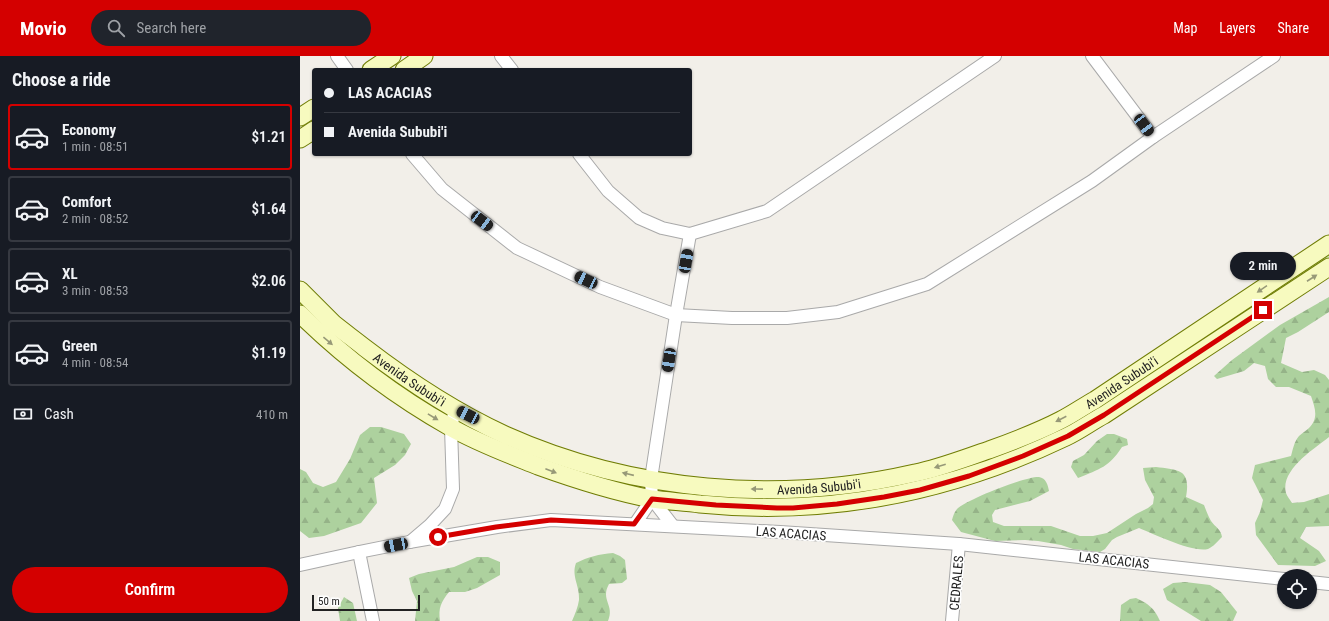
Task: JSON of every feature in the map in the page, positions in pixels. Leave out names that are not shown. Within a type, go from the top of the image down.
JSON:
[{"type":"street","points":[[337,56],[346,68]]},
{"type":"street","points":[[374,68],[392,56]]},
{"type":"street","points":[[407,68],[424,56]]},
{"type":"street","points":[[501,56],[510,68]]},
{"type":"street","points":[[581,156],[608,191],[639,218],[662,228],[690,234],[767,211],[995,56]]},
{"type":"street","points":[[1092,56],[1153,137]]},
{"type":"street","points":[[414,156],[442,190],[517,248],[600,287],[676,315],[732,318],[787,318],[838,312],[927,284],[1092,181],[1153,137],[1274,56]]},
{"type":"street","points":[[300,116],[312,109]]},
{"type":"street","points":[[300,139],[312,131]]},
{"type":"street","points":[[673,526],[652,499],[651,479],[690,234]]},
{"type":"street","name":"Avenida Sububi'i","points":[[300,290],[336,325],[392,369],[455,409],[506,435],[570,460],[651,479],[720,488],[822,488],[882,480],[916,473],[966,458],[1016,440],[1061,420],[1095,400],[1329,244]]},
{"type":"street","name":"Avenida Sububi'i","points":[[300,314],[324,338],[391,391],[451,428],[500,451],[564,476],[652,499],[716,505],[793,508],[837,504],[920,490],[969,476],[1023,456],[1068,436],[1110,411],[1329,267]]},
{"type":"street","points":[[409,542],[430,525],[446,508],[452,489],[451,428],[455,409]]},
{"type":"street","points":[[634,524],[652,499]]},
{"type":"street","name":"LAS ACACIAS","points":[[300,565],[409,542],[496,527],[551,520],[780,532],[959,544],[1277,578]]},
{"type":"street","name":"CEDRALES","points":[[952,621],[959,544]]},
{"type":"street","points":[[359,552],[373,621]]},
{"type":"street","points":[[1317,583],[1329,584]]},
{"type":"green space","points":[[1329,252],[1329,257],[1100,409],[1064,429],[1020,449],[967,469],[883,491],[794,499],[794,497],[1019,446]]},
{"type":"green space","points":[[1329,297],[1329,312],[1286,338],[1281,363],[1302,372],[1314,370],[1325,375],[1329,380],[1329,437],[1307,454],[1293,468],[1288,476],[1286,484],[1286,493],[1292,503],[1304,502],[1329,494],[1329,526],[1306,527],[1300,538],[1319,551],[1326,561],[1315,566],[1278,565],[1256,535],[1255,523],[1263,500],[1252,478],[1255,465],[1291,456],[1297,438],[1309,428],[1315,417],[1315,409],[1311,396],[1289,387],[1276,387],[1268,379],[1265,366],[1254,363],[1244,371],[1217,379],[1214,376],[1232,360],[1280,325]]},
{"type":"green space","points":[[300,299],[446,412],[445,415],[406,392],[330,333],[300,305]]},
{"type":"green space","points":[[370,427],[381,427],[404,434],[411,444],[405,455],[395,465],[374,478],[377,503],[361,523],[324,536],[309,538],[300,531],[300,469],[306,472],[313,483],[323,487],[336,482],[350,459],[360,435]]},
{"type":"green space","points":[[1107,434],[1114,434],[1127,439],[1128,445],[1122,447],[1113,459],[1103,467],[1078,478],[1071,467],[1073,461],[1084,455],[1097,441]]},
{"type":"green space","points":[[1156,467],[1177,470],[1185,476],[1187,481],[1186,497],[1204,505],[1211,521],[1221,534],[1222,537],[1212,547],[1208,549],[1201,549],[1184,546],[1139,528],[1112,540],[1105,549],[1100,552],[1073,549],[1061,545],[1038,541],[995,541],[961,532],[952,520],[957,509],[972,500],[1010,484],[1039,477],[1045,480],[1049,491],[1030,501],[995,510],[992,515],[993,522],[1004,526],[1051,526],[1080,536],[1093,536],[1107,533],[1153,504],[1154,497],[1145,480],[1143,468]]},
{"type":"green space","points":[[613,553],[625,560],[627,579],[622,583],[609,584],[606,594],[610,611],[608,621],[572,621],[579,600],[574,572],[576,563],[594,556]]},
{"type":"green space","points":[[477,557],[488,557],[500,562],[500,575],[477,588],[465,592],[449,592],[441,605],[439,612],[440,621],[415,621],[417,601],[412,591],[409,578],[419,574],[454,567]]},
{"type":"green space","points":[[1185,582],[1210,585],[1221,592],[1237,612],[1233,621],[1201,621],[1167,600],[1163,589],[1173,583]]},
{"type":"green space","points":[[344,597],[353,603],[357,621],[340,621],[338,608]]},
{"type":"green space","points":[[1136,598],[1151,607],[1160,621],[1120,621],[1121,605],[1130,599]]},
{"type":"route","points":[[438,537],[496,527],[551,520],[634,524],[652,499],[716,505],[793,508],[851,502],[920,490],[969,476],[1023,456],[1068,436],[1104,415],[1263,310]]}]
